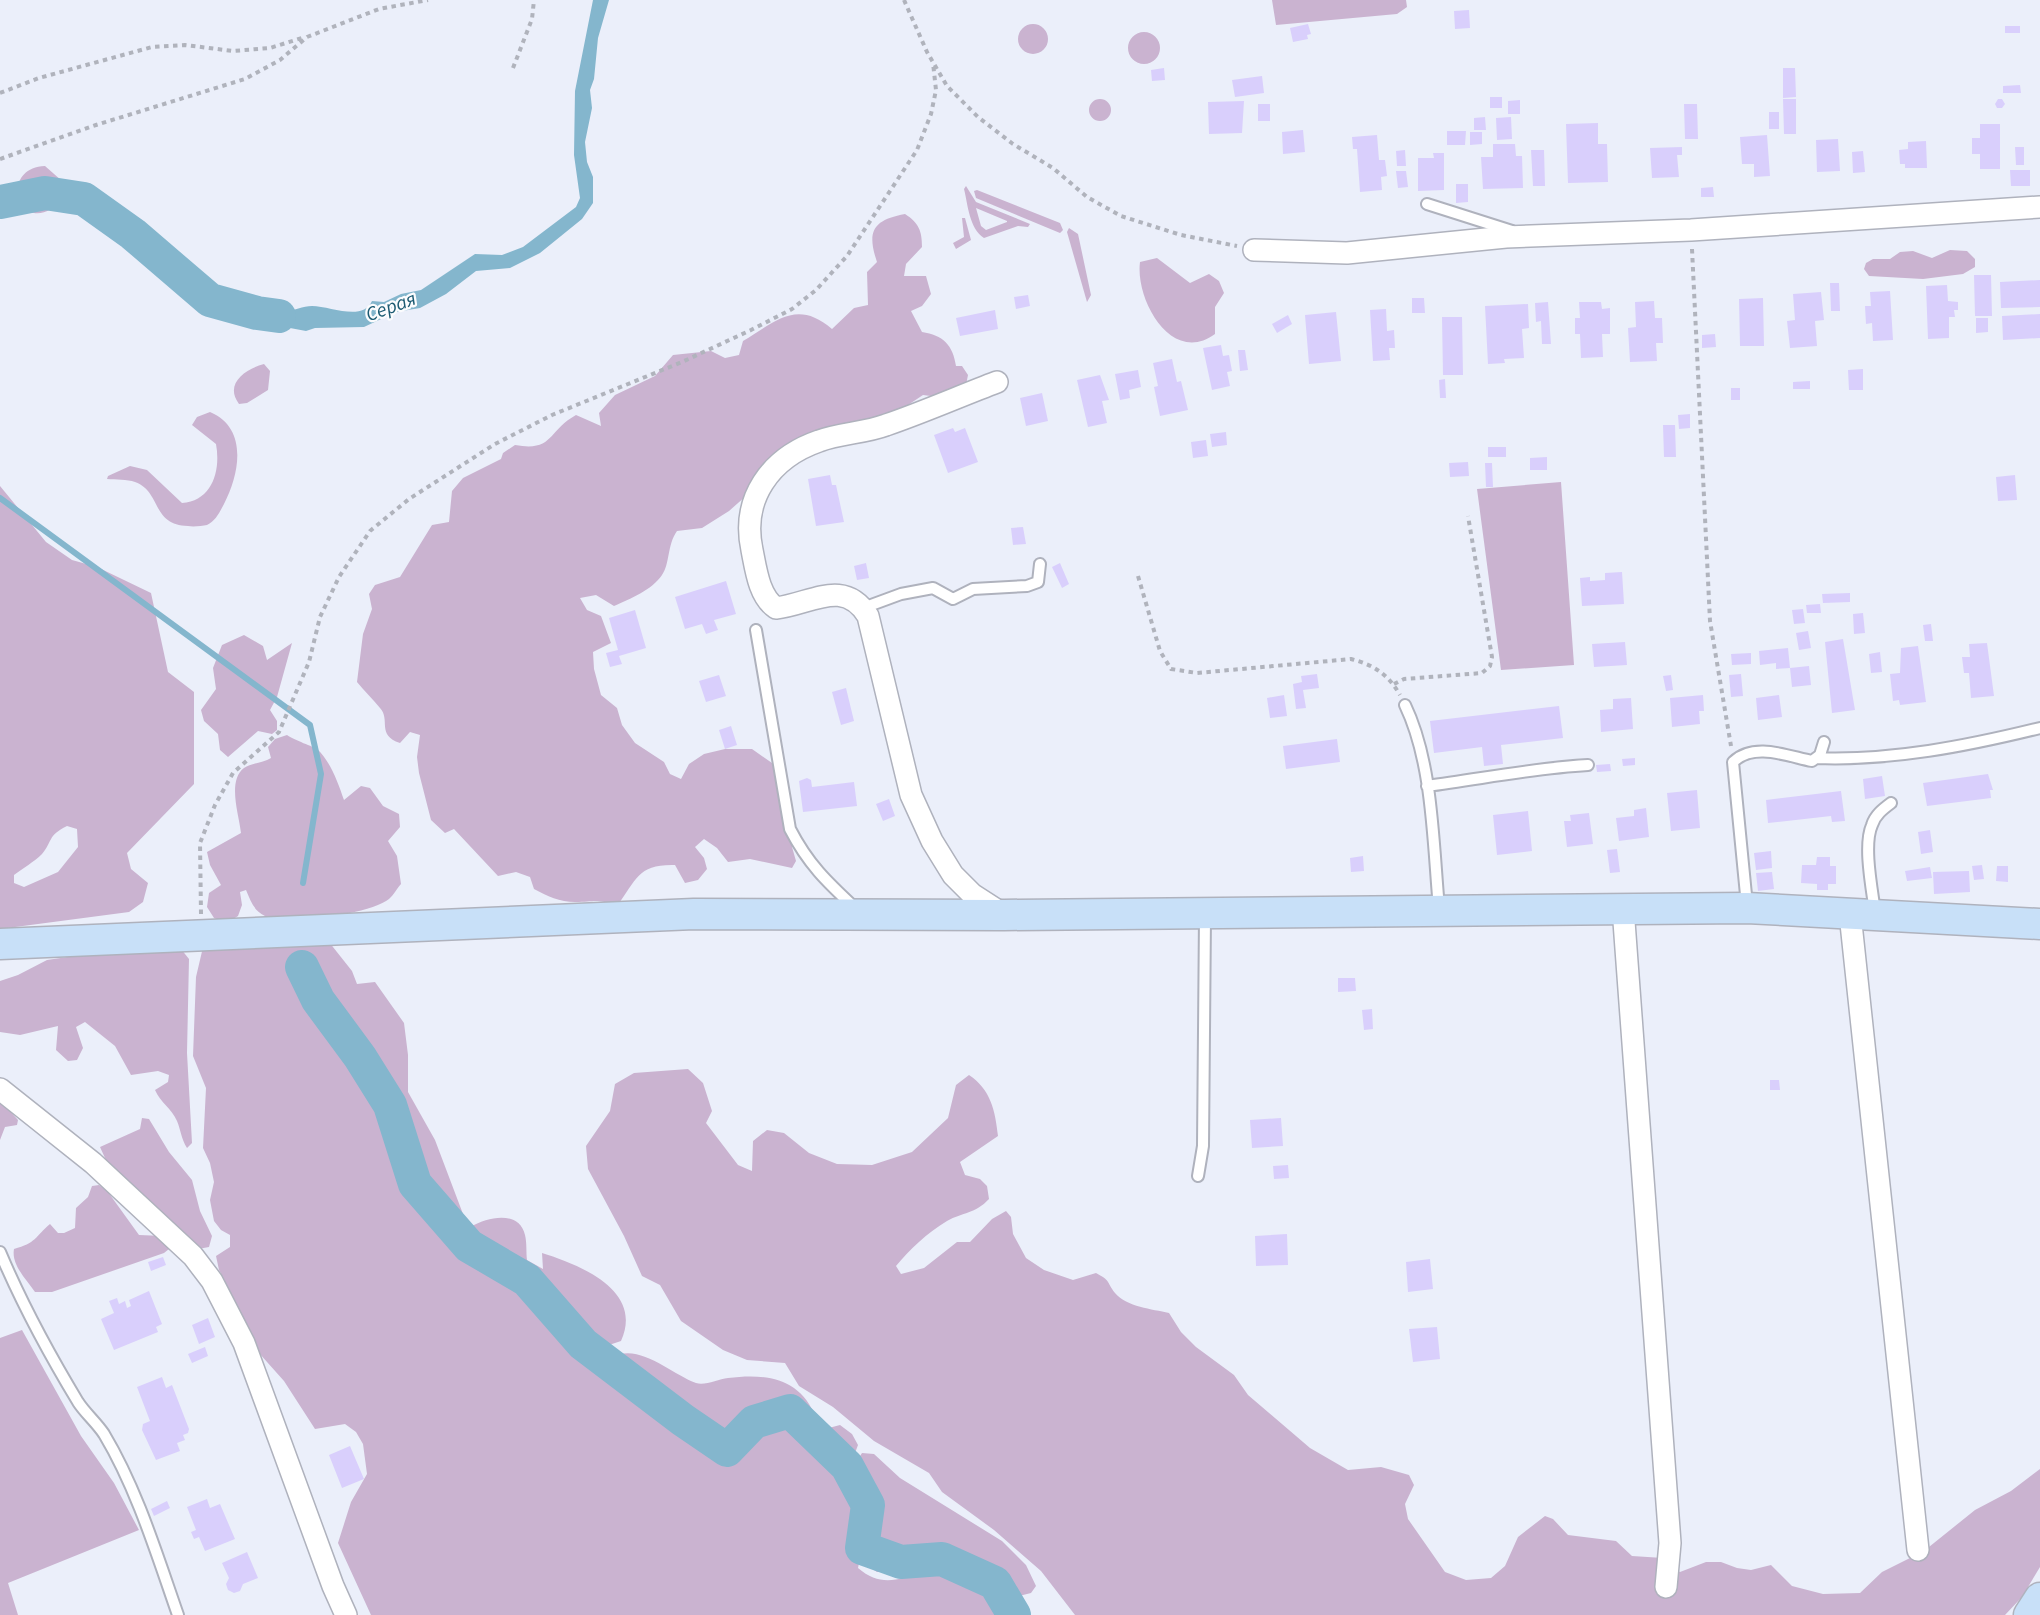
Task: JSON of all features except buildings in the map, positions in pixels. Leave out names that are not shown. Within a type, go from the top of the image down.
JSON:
[{"type":"street","points":[[1254,250],[1347,253],[1530,236],[1691,230],[2040,207]]},
{"type":"street","points":[[997,382],[884,426],[819,441],[794,454],[767,476],[753,498],[749,536],[759,580],[769,603],[776,608],[826,595],[844,596],[859,602],[868,616],[911,795],[932,841],[953,876],[972,894],[1004,915]]},
{"type":"street","points":[[1623,908],[1670,1543],[1666,1587]]},
{"type":"street","points":[[0,944],[694,914],[1004,915],[1439,909],[1747,908],[2040,924]]},
{"type":"street","points":[[1862,914],[1918,1550]]},
{"type":"street","points":[[0,1089],[93,1164],[193,1256],[212,1281],[244,1343],[333,1586],[346,1615]]},
{"type":"street","points":[[2029,1615],[2040,1598]]},
{"type":"lane","points":[[1426,204],[1530,236]]},
{"type":"lane","points":[[863,608],[901,594],[933,588],[953,599],[973,589],[1027,586],[1038,582],[1040,564]]},
{"type":"lane","points":[[756,630],[790,829],[803,855],[817,873],[861,913]]},
{"type":"lane","points":[[1405,705],[1414,723],[1427,786],[1439,909]]},
{"type":"lane","points":[[1816,758],[1858,760],[1905,754],[2040,728]]},
{"type":"lane","points":[[1747,908],[1733,762],[1741,754],[1758,750],[1812,761],[1820,755],[1824,742]]},
{"type":"lane","points":[[1427,786],[1500,777],[1542,767],[1588,765]]},
{"type":"lane","points":[[1862,914],[1871,825],[1878,814],[1891,803]]},
{"type":"lane","points":[[1198,1176],[1203,1146],[1205,912]]},
{"type":"lane","points":[[0,1252],[15,1288],[47,1349],[80,1404],[103,1433],[124,1475],[178,1615]]},
{"type":"path","points":[[0,93],[39,78],[152,47],[185,45],[233,51],[270,48],[307,37],[379,9],[428,0]]},
{"type":"path","points":[[513,68],[532,19],[534,0]]},
{"type":"path","points":[[904,0],[933,63],[947,86],[978,117],[1013,144],[1053,168],[1087,197],[1121,216],[1147,225],[1181,235],[1254,250]]},
{"type":"path","points":[[0,159],[96,124],[245,79],[280,60],[307,37]]},
{"type":"path","points":[[202,934],[200,843],[215,805],[233,773],[279,732],[309,662],[320,617],[339,577],[370,531],[409,499],[495,444],[552,415],[682,362],[751,330],[792,309],[816,290],[847,256],[917,150],[931,114],[936,90],[933,63]]},
{"type":"path","points":[[1691,230],[1710,621],[1733,762]]},
{"type":"path","points":[[1394,684],[1404,679],[1482,673],[1490,666],[1492,657],[1468,516]]},
{"type":"path","points":[[1138,576],[1160,651],[1171,669],[1197,673],[1351,659],[1370,664],[1394,684],[1405,705]]},
{"type":"shaded area","points":[[1272,0],[1406,0],[1407,7],[1397,14],[1276,25]]},
{"type":"shaded area","points":[[1033,24],[1039,25],[1047,33],[1047,45],[1039,53],[1033,54],[1027,53],[1019,45],[1018,39],[1019,33],[1027,25]]},
{"type":"shaded area","points":[[1144,32],[1155,37],[1160,48],[1155,59],[1144,64],[1133,59],[1128,48],[1133,37]]},
{"type":"shaded area","points":[[1100,99],[1108,102],[1111,110],[1108,118],[1100,121],[1092,118],[1089,110],[1092,102]]},
{"type":"shaded area","points":[[45,166],[62,181],[61,197],[58,204],[51,209],[39,213],[29,211],[22,205],[18,196],[18,186],[22,177],[31,169]]},
{"type":"shaded area","points":[[966,186],[976,202],[1030,224],[1028,227],[1018,226],[984,238],[972,222],[964,189]],"holes":[[[976,208],[1007,221],[986,230],[981,226]]]},
{"type":"shaded area","points":[[977,190],[1060,223],[1063,230],[1060,233],[976,198],[974,191]]},
{"type":"shaded area","points":[[905,214],[919,228],[922,247],[906,264],[904,276],[926,276],[931,294],[922,306],[911,311],[922,332],[946,342],[956,366],[962,366],[968,375],[965,390],[946,398],[923,395],[881,423],[863,443],[807,442],[729,511],[702,528],[677,531],[665,571],[647,590],[614,606],[596,595],[580,598],[587,610],[601,616],[611,643],[593,652],[594,669],[601,695],[617,708],[622,725],[635,743],[664,762],[670,774],[681,779],[689,764],[704,754],[725,749],[752,749],[772,763],[779,789],[782,814],[797,835],[792,847],[796,861],[792,868],[750,859],[728,862],[717,848],[704,839],[695,847],[704,858],[707,869],[698,880],[685,883],[675,865],[653,867],[634,881],[617,906],[600,901],[569,902],[554,898],[534,889],[530,877],[516,872],[498,876],[454,829],[445,833],[431,820],[419,773],[417,757],[420,735],[410,732],[400,743],[388,736],[383,713],[357,682],[363,634],[372,609],[369,594],[375,585],[400,577],[432,525],[449,522],[452,491],[463,478],[501,459],[503,453],[515,445],[537,446],[544,443],[576,415],[601,426],[599,413],[615,395],[655,376],[673,355],[711,351],[725,358],[739,355],[743,341],[787,316],[808,315],[832,329],[854,308],[868,305],[867,272],[877,262],[872,242],[875,228],[894,216]]},
{"type":"shaded area","points":[[962,218],[965,218],[971,240],[956,249],[953,243],[964,237]]},
{"type":"shaded area","points":[[1069,228],[1078,234],[1091,295],[1087,302],[1067,232]]},
{"type":"shaded area","points":[[1950,250],[1967,251],[1975,259],[1975,267],[1963,274],[1923,279],[1869,276],[1864,269],[1866,263],[1873,259],[1890,259],[1900,252],[1913,251],[1932,258]]},
{"type":"shaded area","points":[[1157,258],[1190,283],[1209,274],[1219,281],[1224,293],[1215,307],[1215,334],[1199,342],[1184,342],[1171,335],[1160,324],[1150,310],[1140,277],[1140,262]]},
{"type":"shaded area","points":[[264,364],[270,371],[268,390],[247,403],[239,404],[235,397],[235,384],[244,374]]},
{"type":"shaded area","points":[[210,412],[222,419],[230,429],[235,440],[237,465],[230,492],[219,513],[207,525],[176,524],[162,514],[144,487],[132,481],[107,479],[108,476],[130,466],[147,470],[182,503],[201,497],[212,483],[215,474],[216,444],[192,425],[197,417]]},
{"type":"shaded area","points":[[1561,482],[1574,665],[1501,670],[1477,489]]},
{"type":"shaded area","points":[[0,486],[46,542],[72,560],[97,567],[151,593],[168,672],[194,692],[194,784],[127,853],[131,869],[148,883],[143,902],[129,912],[0,929]],"holes":[[[67,826],[77,829],[78,847],[58,872],[24,887],[14,883],[14,875],[42,854],[56,833]]]},
{"type":"shaded area","points":[[244,635],[263,646],[267,660],[292,643],[277,697],[270,710],[277,721],[277,730],[272,734],[258,731],[228,757],[220,750],[218,734],[204,721],[201,710],[216,689],[213,668],[222,645]]},
{"type":"shaded area","points":[[287,735],[317,749],[322,754],[334,773],[344,800],[361,786],[370,788],[383,806],[399,814],[400,827],[388,841],[397,856],[401,884],[389,899],[365,909],[328,917],[291,920],[276,919],[261,914],[253,905],[246,890],[240,892],[242,905],[238,916],[227,923],[214,918],[207,907],[209,893],[221,885],[210,865],[207,852],[241,833],[235,789],[239,774],[247,766],[271,758],[268,747],[275,739]]},
{"type":"shaded area","points":[[329,942],[352,971],[357,984],[375,982],[404,1023],[408,1055],[408,1092],[435,1140],[463,1214],[472,1226],[494,1218],[510,1219],[522,1227],[526,1241],[527,1260],[543,1269],[542,1253],[574,1265],[604,1282],[616,1294],[624,1307],[626,1323],[621,1341],[603,1347],[611,1358],[632,1353],[643,1356],[700,1384],[728,1378],[756,1377],[781,1381],[792,1386],[801,1394],[816,1418],[810,1421],[825,1429],[840,1425],[852,1434],[858,1445],[855,1453],[848,1454],[855,1464],[862,1453],[874,1454],[900,1478],[1002,1541],[1026,1565],[1036,1586],[1031,1593],[1015,1597],[1028,1615],[371,1615],[338,1543],[351,1502],[367,1474],[363,1444],[356,1432],[345,1424],[315,1429],[284,1381],[259,1353],[226,1299],[225,1281],[219,1270],[216,1256],[230,1247],[230,1235],[221,1230],[214,1221],[210,1200],[214,1182],[210,1163],[203,1148],[206,1088],[193,1056],[196,977],[204,943]],"holes":[[[863,1544],[868,1566],[877,1572],[923,1572],[889,1580],[874,1578],[858,1568]]]},
{"type":"shaded area","points":[[181,949],[189,959],[187,1053],[192,1143],[187,1148],[175,1117],[155,1090],[168,1082],[169,1075],[158,1071],[131,1075],[115,1046],[85,1022],[76,1027],[83,1048],[77,1060],[68,1061],[56,1050],[58,1026],[20,1035],[0,1032],[0,981],[18,975],[47,960],[115,950]]},
{"type":"shaded area","points":[[688,1069],[703,1083],[712,1111],[706,1123],[738,1165],[752,1171],[753,1141],[767,1130],[784,1133],[809,1153],[837,1164],[872,1165],[912,1152],[948,1118],[956,1085],[969,1075],[982,1087],[991,1101],[998,1136],[960,1162],[965,1175],[980,1179],[987,1186],[989,1199],[974,1210],[947,1221],[913,1247],[896,1266],[901,1274],[924,1268],[957,1242],[970,1242],[992,1219],[1006,1211],[1011,1217],[1013,1234],[1026,1258],[1044,1270],[1073,1280],[1096,1273],[1106,1280],[1120,1298],[1140,1307],[1169,1313],[1181,1332],[1196,1347],[1234,1375],[1248,1395],[1310,1448],[1348,1470],[1381,1467],[1409,1475],[1414,1485],[1405,1504],[1408,1519],[1445,1572],[1466,1580],[1491,1578],[1505,1566],[1518,1537],[1545,1516],[1553,1519],[1568,1535],[1616,1541],[1632,1556],[1663,1558],[1669,1566],[1680,1572],[1706,1562],[1721,1562],[1751,1570],[1771,1565],[1792,1586],[1823,1594],[1860,1593],[1882,1572],[1924,1551],[1975,1510],[2011,1491],[2040,1469],[2040,1567],[2022,1597],[2005,1615],[1075,1615],[1041,1571],[994,1530],[942,1492],[929,1473],[874,1441],[833,1407],[799,1386],[785,1363],[747,1360],[723,1350],[681,1321],[660,1285],[642,1276],[624,1236],[588,1169],[586,1146],[610,1111],[615,1084],[634,1073]]},
{"type":"shaded area","points":[[0,1100],[18,1120],[17,1125],[5,1127],[0,1140]]},
{"type":"shaded area","points":[[142,1118],[149,1119],[169,1152],[192,1180],[200,1211],[212,1236],[209,1247],[198,1249],[110,1169],[100,1147],[140,1129]]},
{"type":"shaded area","points":[[99,1185],[108,1192],[139,1235],[163,1236],[174,1245],[164,1253],[52,1292],[35,1292],[17,1266],[14,1249],[31,1242],[50,1224],[58,1233],[75,1228],[76,1208],[88,1197],[92,1186]]},
{"type":"shaded area","points":[[22,1330],[81,1436],[114,1483],[139,1530],[8,1583],[18,1615],[0,1615],[0,1338]]},
{"type":"water","points":[[593,0],[609,0],[598,38],[594,79],[590,90],[592,108],[585,142],[587,162],[593,177],[593,203],[582,219],[540,253],[510,268],[476,271],[446,294],[420,308],[396,312],[364,327],[315,328],[306,331],[232,317],[235,298],[278,311],[312,306],[361,311],[372,301],[384,302],[401,294],[421,290],[475,254],[502,255],[523,247],[576,207],[580,198],[574,155],[575,91]]},
{"type":"waterway","name":"Серая","points":[[0,202],[45,193],[84,199],[133,234],[210,300],[257,313],[279,316]]},
{"type":"waterway","points":[[0,498],[310,725],[321,774],[303,883]]},
{"type":"waterway","points":[[302,967],[318,1000],[360,1057],[390,1105],[415,1184],[469,1246],[527,1280],[583,1344],[683,1420],[727,1450],[754,1422],[790,1411],[847,1466],[868,1505],[862,1548],[901,1562],[942,1559],[995,1583],[1014,1615]]}]
